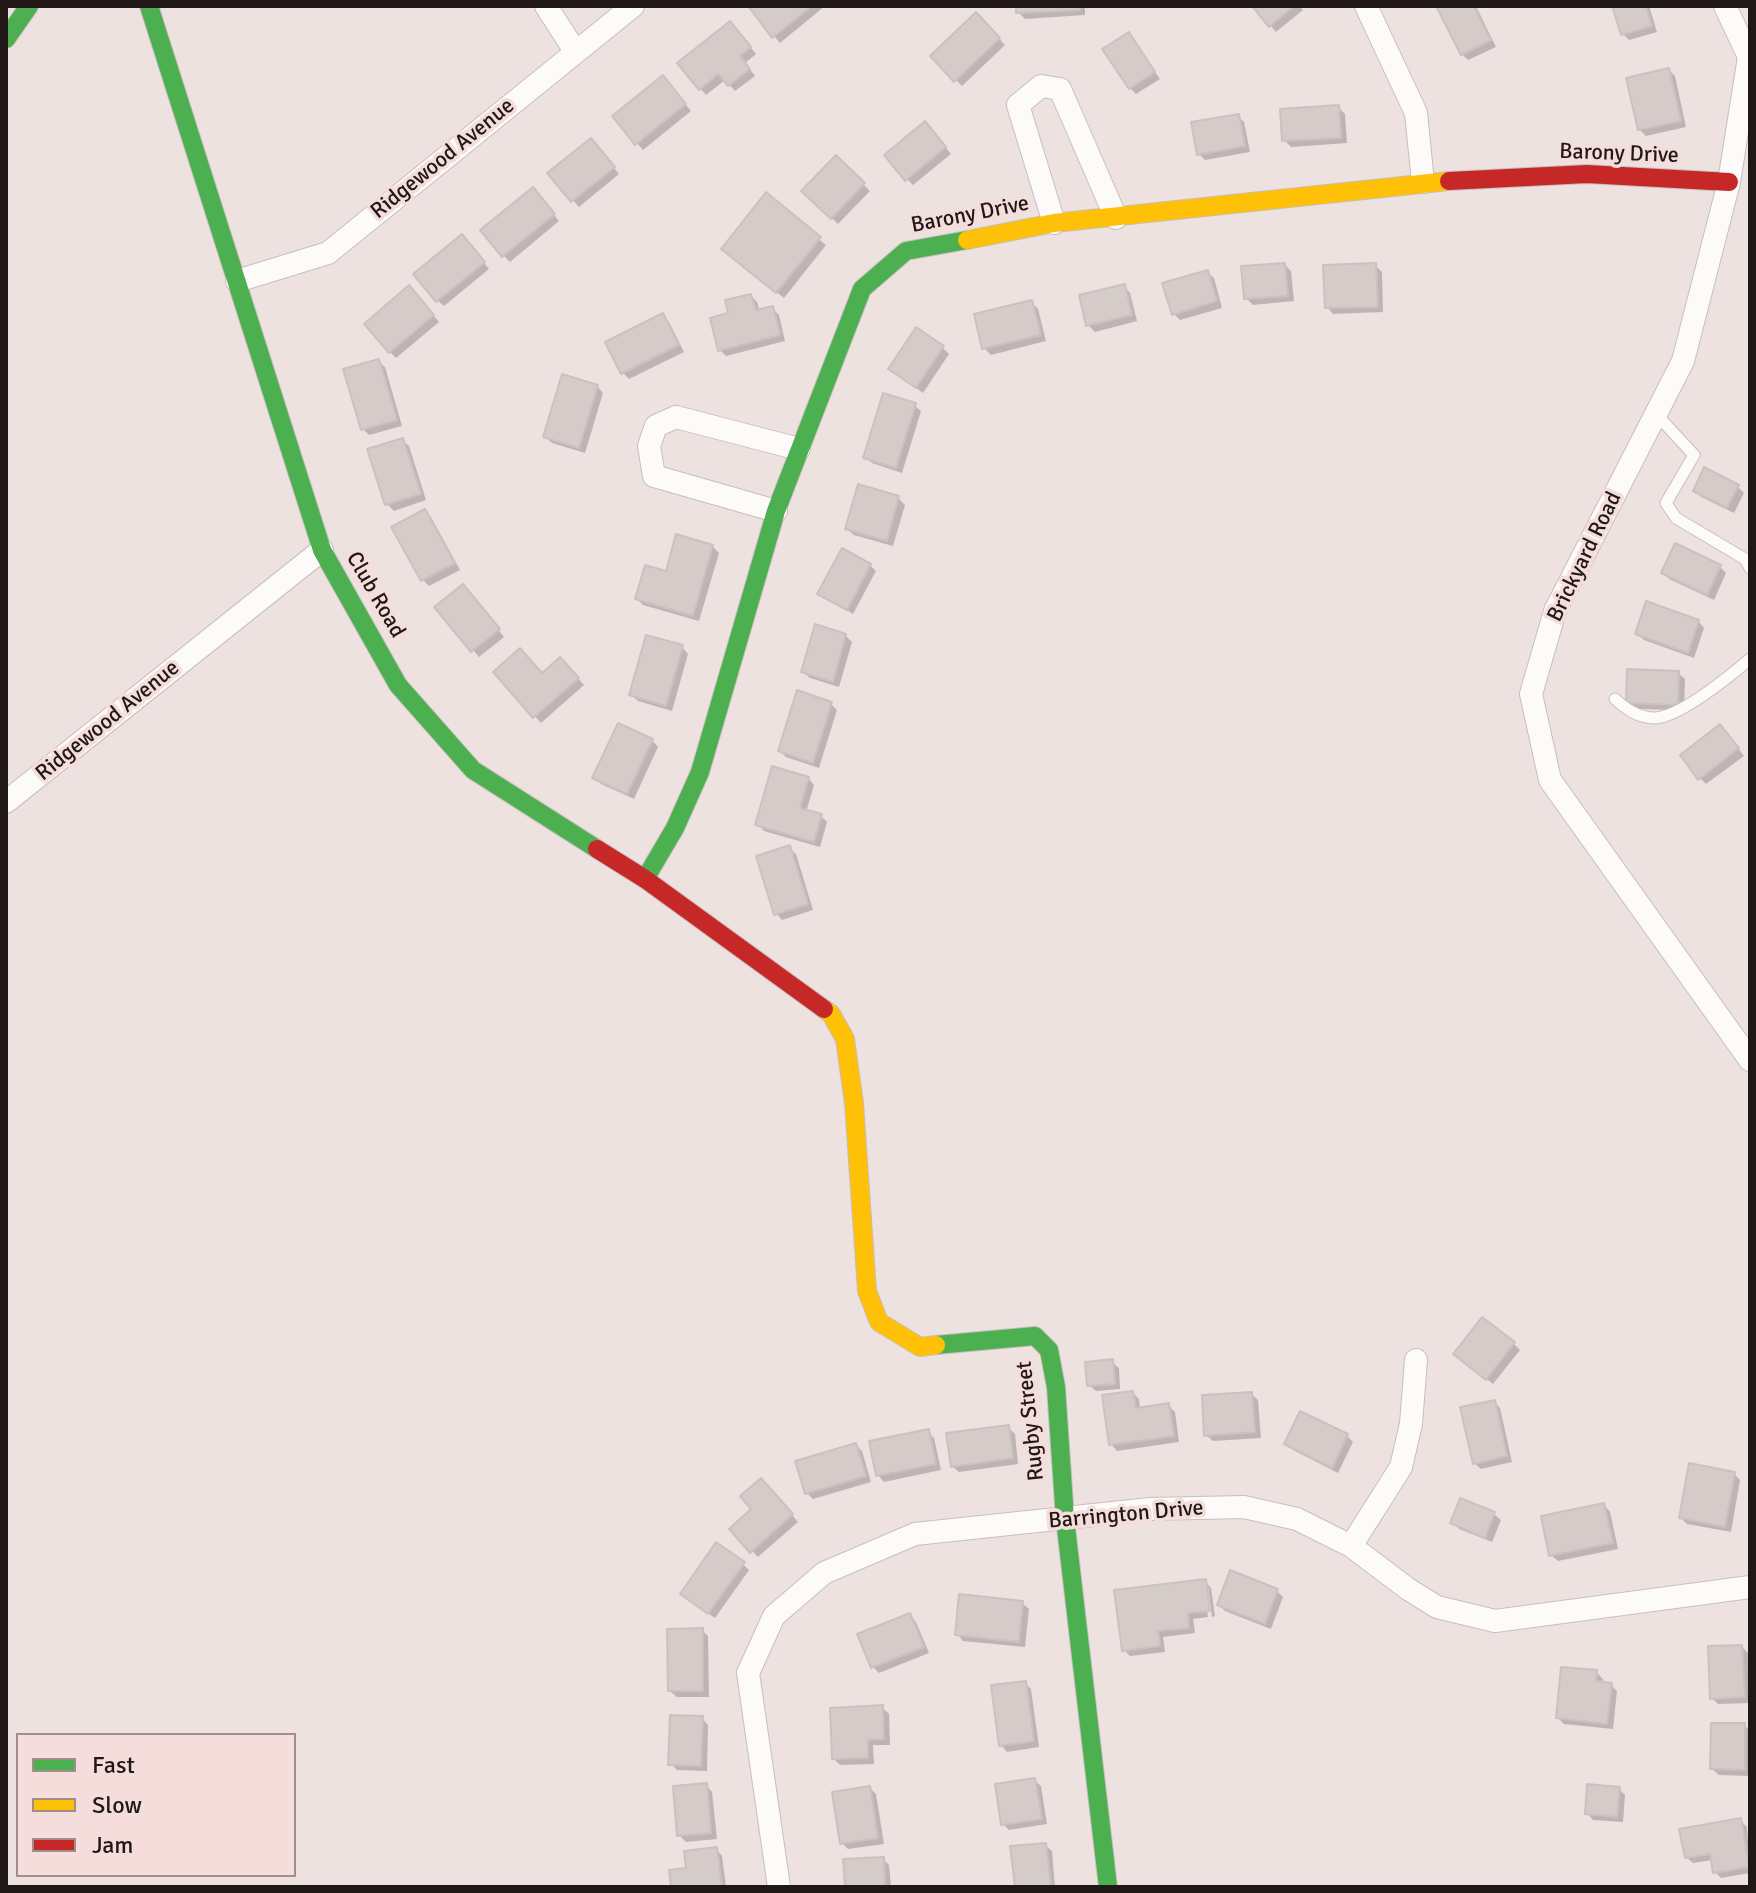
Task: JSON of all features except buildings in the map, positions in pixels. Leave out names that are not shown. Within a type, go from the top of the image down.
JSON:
[{"type":"street","points":[[6,39],[29,6]]},
{"type":"street","name":"Club Road","points":[[149,6],[322,550],[398,685],[473,770],[645,879],[831,1014]]},
{"type":"street","points":[[546,6],[575,51]]},
{"type":"street","name":"Ridgewood Avenue","points":[[237,281],[328,253],[633,6]]},
{"type":"street","points":[[1366,6],[1416,113],[1423,182]]},
{"type":"street","points":[[1725,6],[1750,58]]},
{"type":"street","name":"Brickyard Road","points":[[1750,58],[1729,182],[1683,361],[1555,611],[1531,694],[1550,780],[1750,1060]]},
{"type":"street","points":[[1054,223],[1018,105],[1041,86],[1060,89],[1116,218]]},
{"type":"street","name":"Barony Drive","points":[[645,879],[675,828],[700,772],[776,511],[862,289],[906,251],[1054,223],[1423,182],[1587,174],[1729,182]]},
{"type":"street","points":[[776,511],[654,476],[649,446],[656,426],[676,417],[799,449]]},
{"type":"street","name":"Ridgewood Avenue","points":[[6,802],[322,550]]},
{"type":"street","name":"Rugby Street","points":[[831,1014],[845,1039],[854,1103],[867,1291],[879,1322],[920,1347],[1035,1336],[1049,1350],[1056,1387],[1065,1519],[1108,1887]]},
{"type":"street","points":[[1351,1546],[1401,1467],[1411,1424],[1416,1360]]},
{"type":"street","name":"Barrington Drive","points":[[779,1887],[748,1673],[774,1616],[824,1573],[915,1534],[1150,1509],[1244,1507],[1297,1519],[1351,1546],[1437,1607],[1495,1621],[1750,1587]]},
{"type":"lane","points":[[1656,414],[1694,455],[1666,503],[1676,518],[1745,559],[1750,568]]},
{"type":"lane","points":[[1615,699],[1630,712],[1656,719],[1688,706],[1750,659]]},
{"type":"traffic: fast","points":[[6,39],[29,6]]},
{"type":"traffic: fast","points":[[149,6],[322,550],[398,685],[473,770],[597,849]]},
{"type":"traffic: fast","points":[[645,879],[675,828],[700,772],[776,511],[862,289],[906,251],[967,240]]},
{"type":"traffic: fast","points":[[936,1345],[1035,1336],[1049,1350],[1056,1387],[1065,1519],[1108,1887]]},
{"type":"traffic: slow","points":[[967,240],[1054,223],[1449,181]]},
{"type":"traffic: slow","points":[[824,1009],[831,1014],[845,1039],[854,1103],[867,1291],[879,1322],[920,1347],[936,1345]]},
{"type":"traffic: jam","points":[[1449,181],[1587,174],[1729,182]]},
{"type":"traffic: jam","points":[[597,849],[645,879],[824,1009]]}]
